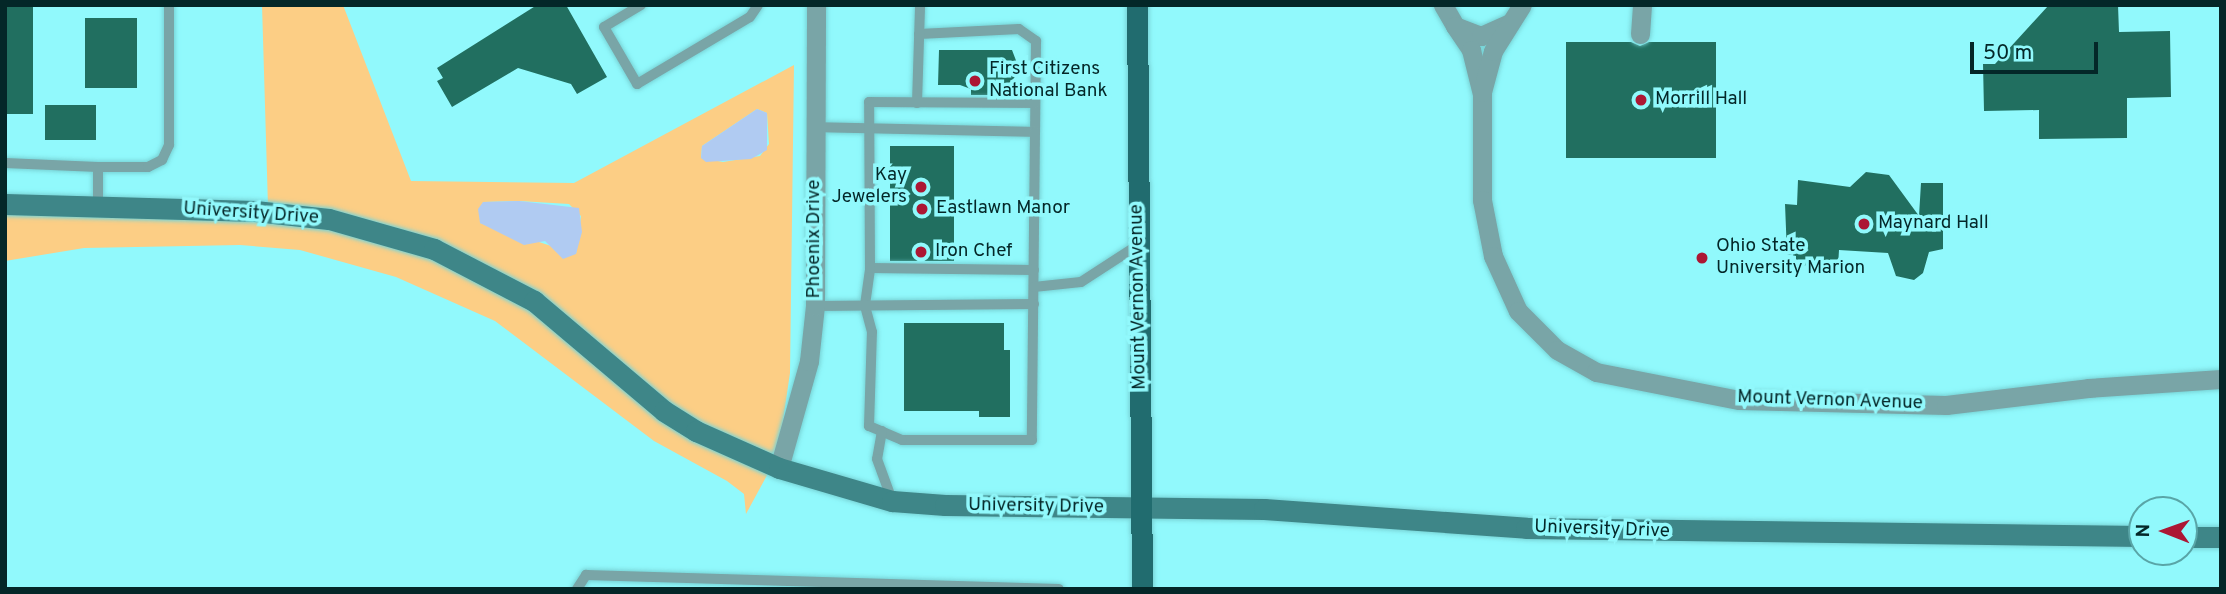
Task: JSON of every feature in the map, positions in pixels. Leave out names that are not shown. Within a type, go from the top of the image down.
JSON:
[{"type":"main road","name":"Mount Vernon Avenue","points":[[1137,5],[1142,589]]},
{"type":"street","name":"Phoenix Drive","points":[[779,468],[809,361],[815,306],[816,5]]},
{"type":"street","name":"Mount Vernon Avenue","points":[[1482,94],[1493,51],[1507,24],[1522,5]]},
{"type":"street","points":[[1640,34],[1642,5]]},
{"type":"street","name":"Mount Vernon Avenue","points":[[1445,11],[1481,36],[1507,24]]},
{"type":"street","name":"Mount Vernon Avenue","points":[[1445,11],[1471,50],[1482,94],[1482,200],[1493,256],[1518,311],[1557,350],[1596,372],[1738,400],[1946,405],[2088,388],[2221,379]]},
{"type":"street","name":"University Drive","points":[[5,204],[255,211],[329,219],[434,249],[534,301],[664,411],[742,455],[892,501],[1264,509],[1526,528],[2128,536]]},
{"type":"street","points":[[2198,537],[2221,537]]},
{"type":"lane","points":[[5,163],[148,167],[162,160],[169,145],[169,5]]},
{"type":"lane","points":[[641,5],[604,27],[637,84],[750,17],[758,5]]},
{"type":"lane","points":[[917,103],[920,5]]},
{"type":"lane","points":[[919,34],[1019,29],[1036,41],[1032,440],[902,440],[869,426],[872,332],[865,305],[870,268],[869,102],[1035,103]]},
{"type":"lane","points":[[814,127],[1035,132]]},
{"type":"lane","points":[[98,206],[99,167]]},
{"type":"lane","points":[[1034,287],[1071,286],[1138,245]]},
{"type":"lane","points":[[870,268],[1034,270]]},
{"type":"lane","points":[[815,306],[1034,304]]},
{"type":"lane","points":[[882,431],[877,459],[892,501]]},
{"type":"lane","points":[[577,589],[586,575],[1059,589]]},
{"type":"shaded area","points":[[262,5],[343,5],[411,181],[574,183],[794,65],[790,373],[778,455],[746,514],[744,494],[727,481],[654,441],[495,321],[396,277],[300,250],[240,245],[84,248],[5,261],[5,200],[268,207]],"holes":[[[757,109],[767,113],[769,144],[760,156],[723,162],[701,158],[702,146]],[[483,202],[569,204],[581,216],[576,254],[480,223]]]},
{"type":"water","points":[[757,109],[767,113],[767,150],[751,159],[706,162],[701,158],[702,146]]},
{"type":"water","points":[[519,201],[579,208],[582,232],[576,254],[563,259],[545,241],[524,245],[480,223],[478,209],[483,202]]},
{"type":"building","points":[[5,5],[33,5],[33,114],[5,114]]},
{"type":"building","points":[[537,5],[566,5],[607,77],[577,94],[571,84],[518,68],[452,107],[437,81],[443,78],[437,68]]},
{"type":"building","points":[[2118,5],[2119,32],[2170,31],[2171,97],[2127,98],[2127,138],[2039,139],[2039,110],[1984,111],[1983,64],[1995,64],[2048,6]]},
{"type":"building","points":[[85,18],[137,18],[137,88],[85,88]]},
{"type":"building","name":"Morrill Hall","points":[[1566,42],[1631,42],[1640,46],[1649,42],[1716,42],[1716,158],[1566,158]]},
{"type":"building","name":"First Citizens National Bank","points":[[939,50],[1012,50],[1020,71],[1009,84],[991,85],[991,95],[971,95],[971,89],[960,85],[938,85]]},
{"type":"building","points":[[45,105],[96,105],[96,140],[45,140]]},
{"type":"building","name":"Eastlawn Manor","points":[[890,146],[954,146],[954,261],[890,261]]},
{"type":"building","name":"Maynard Hall","points":[[1866,172],[1889,175],[1919,216],[1921,183],[1943,183],[1943,249],[1929,252],[1923,273],[1914,280],[1896,276],[1888,253],[1839,250],[1838,267],[1796,265],[1796,256],[1787,254],[1785,204],[1797,205],[1798,180],[1850,187]]},
{"type":"building","points":[[904,323],[1004,323],[1004,350],[1010,350],[1010,417],[979,417],[979,411],[904,411]]},
{"type":"place","name":"First Citizens National Bank","points":[[975,81]]},
{"type":"place","name":"Morrill Hall","points":[[1641,100]]},
{"type":"place","name":"Kay Jewelers","points":[[921,187]]},
{"type":"place","name":"Eastlawn Manor","points":[[922,209]]},
{"type":"place","name":"Maynard Hall","points":[[1864,224]]},
{"type":"place","name":"Iron Chef","points":[[921,252]]},
{"type":"place","name":"Ohio State University Marion","points":[[1702,258]]}]
